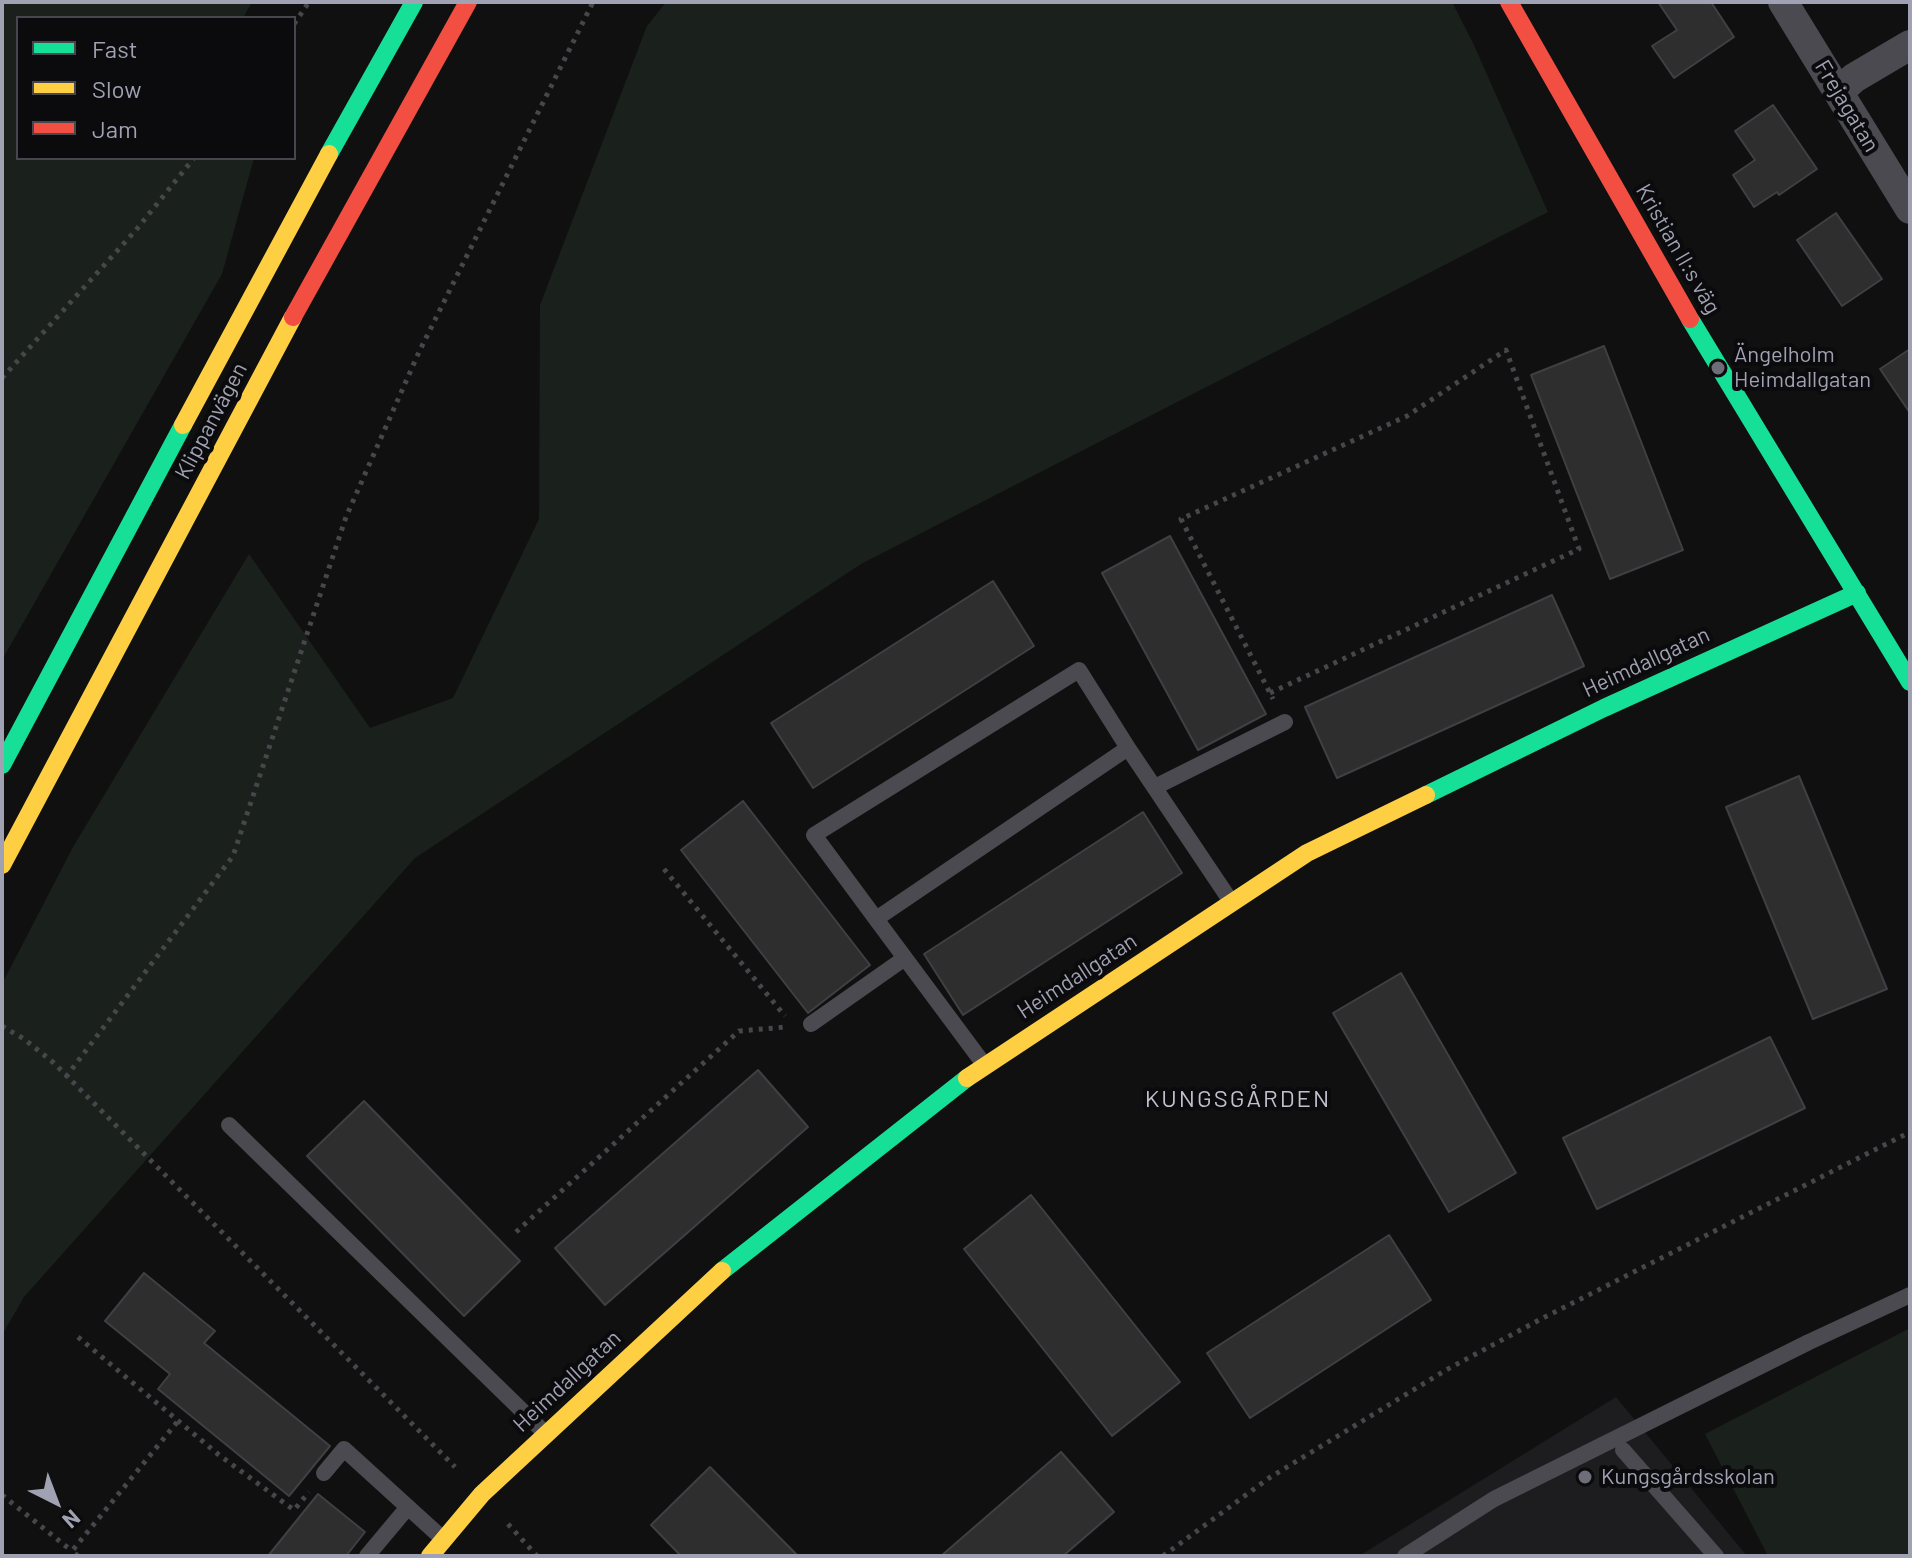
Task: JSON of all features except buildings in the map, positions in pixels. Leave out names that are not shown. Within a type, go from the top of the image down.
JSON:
[{"type":"street","name":"Klippanvägen","points":[[2,765],[279,245],[414,2]]},
{"type":"street","name":"Klippanvägen","points":[[2,865],[310,286],[468,2]]},
{"type":"street","name":"Kristian II:s väg","points":[[1509,2],[1718,368],[1910,682]]},
{"type":"street","name":"Frejagatan","points":[[1783,2],[1910,209]]},
{"type":"street","points":[[1839,92],[1854,78],[1910,45]]},
{"type":"street","name":"Heimdallgatan","points":[[430,1556],[482,1494],[711,1279],[984,1065],[1307,853],[1604,708],[1857,593]]},
{"type":"lane","points":[[984,1065],[814,835],[1079,670],[1232,903]]},
{"type":"lane","points":[[1155,787],[1285,722]]},
{"type":"lane","points":[[876,919],[1128,748]]},
{"type":"lane","points":[[811,1024],[905,958]]},
{"type":"lane","points":[[229,1125],[546,1434]]},
{"type":"lane","points":[[1405,1556],[1494,1499],[1794,1349],[1910,1295]]},
{"type":"lane","points":[[324,1473],[344,1449],[444,1540]]},
{"type":"lane","points":[[1623,1450],[1716,1556]]},
{"type":"lane","points":[[367,1556],[408,1507]]},
{"type":"path","points":[[296,21],[309,2]]},
{"type":"path","points":[[66,1077],[233,856],[346,517],[419,352],[593,2]]},
{"type":"path","points":[[2,378],[136,230],[192,160]]},
{"type":"path","points":[[1270,693],[1579,549],[1506,350],[1407,416],[1181,519],[1270,693],[1285,722]]},
{"type":"path","points":[[516,1232],[739,1031],[794,1026],[664,869]]},
{"type":"path","points":[[2,1026],[54,1063],[482,1494],[537,1556]]},
{"type":"path","points":[[1163,1556],[1269,1478],[1446,1370],[1910,1132]]},
{"type":"path","points":[[78,1337],[178,1421],[294,1510],[324,1473]]},
{"type":"path","points":[[2,1495],[75,1554],[178,1421]]},
{"type":"shaded area","points":[[2,2],[252,2],[244,16],[16,16],[16,160],[253,160],[222,274],[2,660]]},
{"type":"shaded area","points":[[666,2],[1452,2],[1548,212],[861,564],[415,858],[24,1297],[2,1335],[2,984],[73,847],[249,554],[370,728],[453,698],[539,519],[540,305],[647,26]]},
{"type":"shaded area","points":[[1910,1328],[1910,1556],[1768,1556],[1705,1434]]},
{"type":"shaded area","name":"Kungsgårdsskolan","points":[[1616,1397],[1747,1556],[1359,1556]]},
{"type":"traffic: fast","points":[[329,154],[414,2]]},
{"type":"traffic: fast","points":[[1690,319],[1910,682]]},
{"type":"traffic: fast","points":[[2,765],[183,425]]},
{"type":"traffic: fast","points":[[1426,795],[1604,708],[1857,593]]},
{"type":"traffic: fast","points":[[722,1271],[967,1078]]},
{"type":"traffic: slow","points":[[183,425],[329,154]]},
{"type":"traffic: slow","points":[[2,865],[293,317]]},
{"type":"traffic: slow","points":[[967,1078],[1307,853],[1426,795]]},
{"type":"traffic: slow","points":[[430,1556],[482,1494],[722,1271]]},
{"type":"traffic: jam","points":[[293,317],[468,2]]},
{"type":"traffic: jam","points":[[1509,2],[1690,319]]},
{"type":"place","name":"Ängelholm Heimdallgatan","points":[[1718,368]]},
{"type":"place","name":"Kungsgårdsskolan","points":[[1585,1477]]},
{"type":"district","name":"KUNGSGÅRDEN","points":[[1238,1099]]}]
